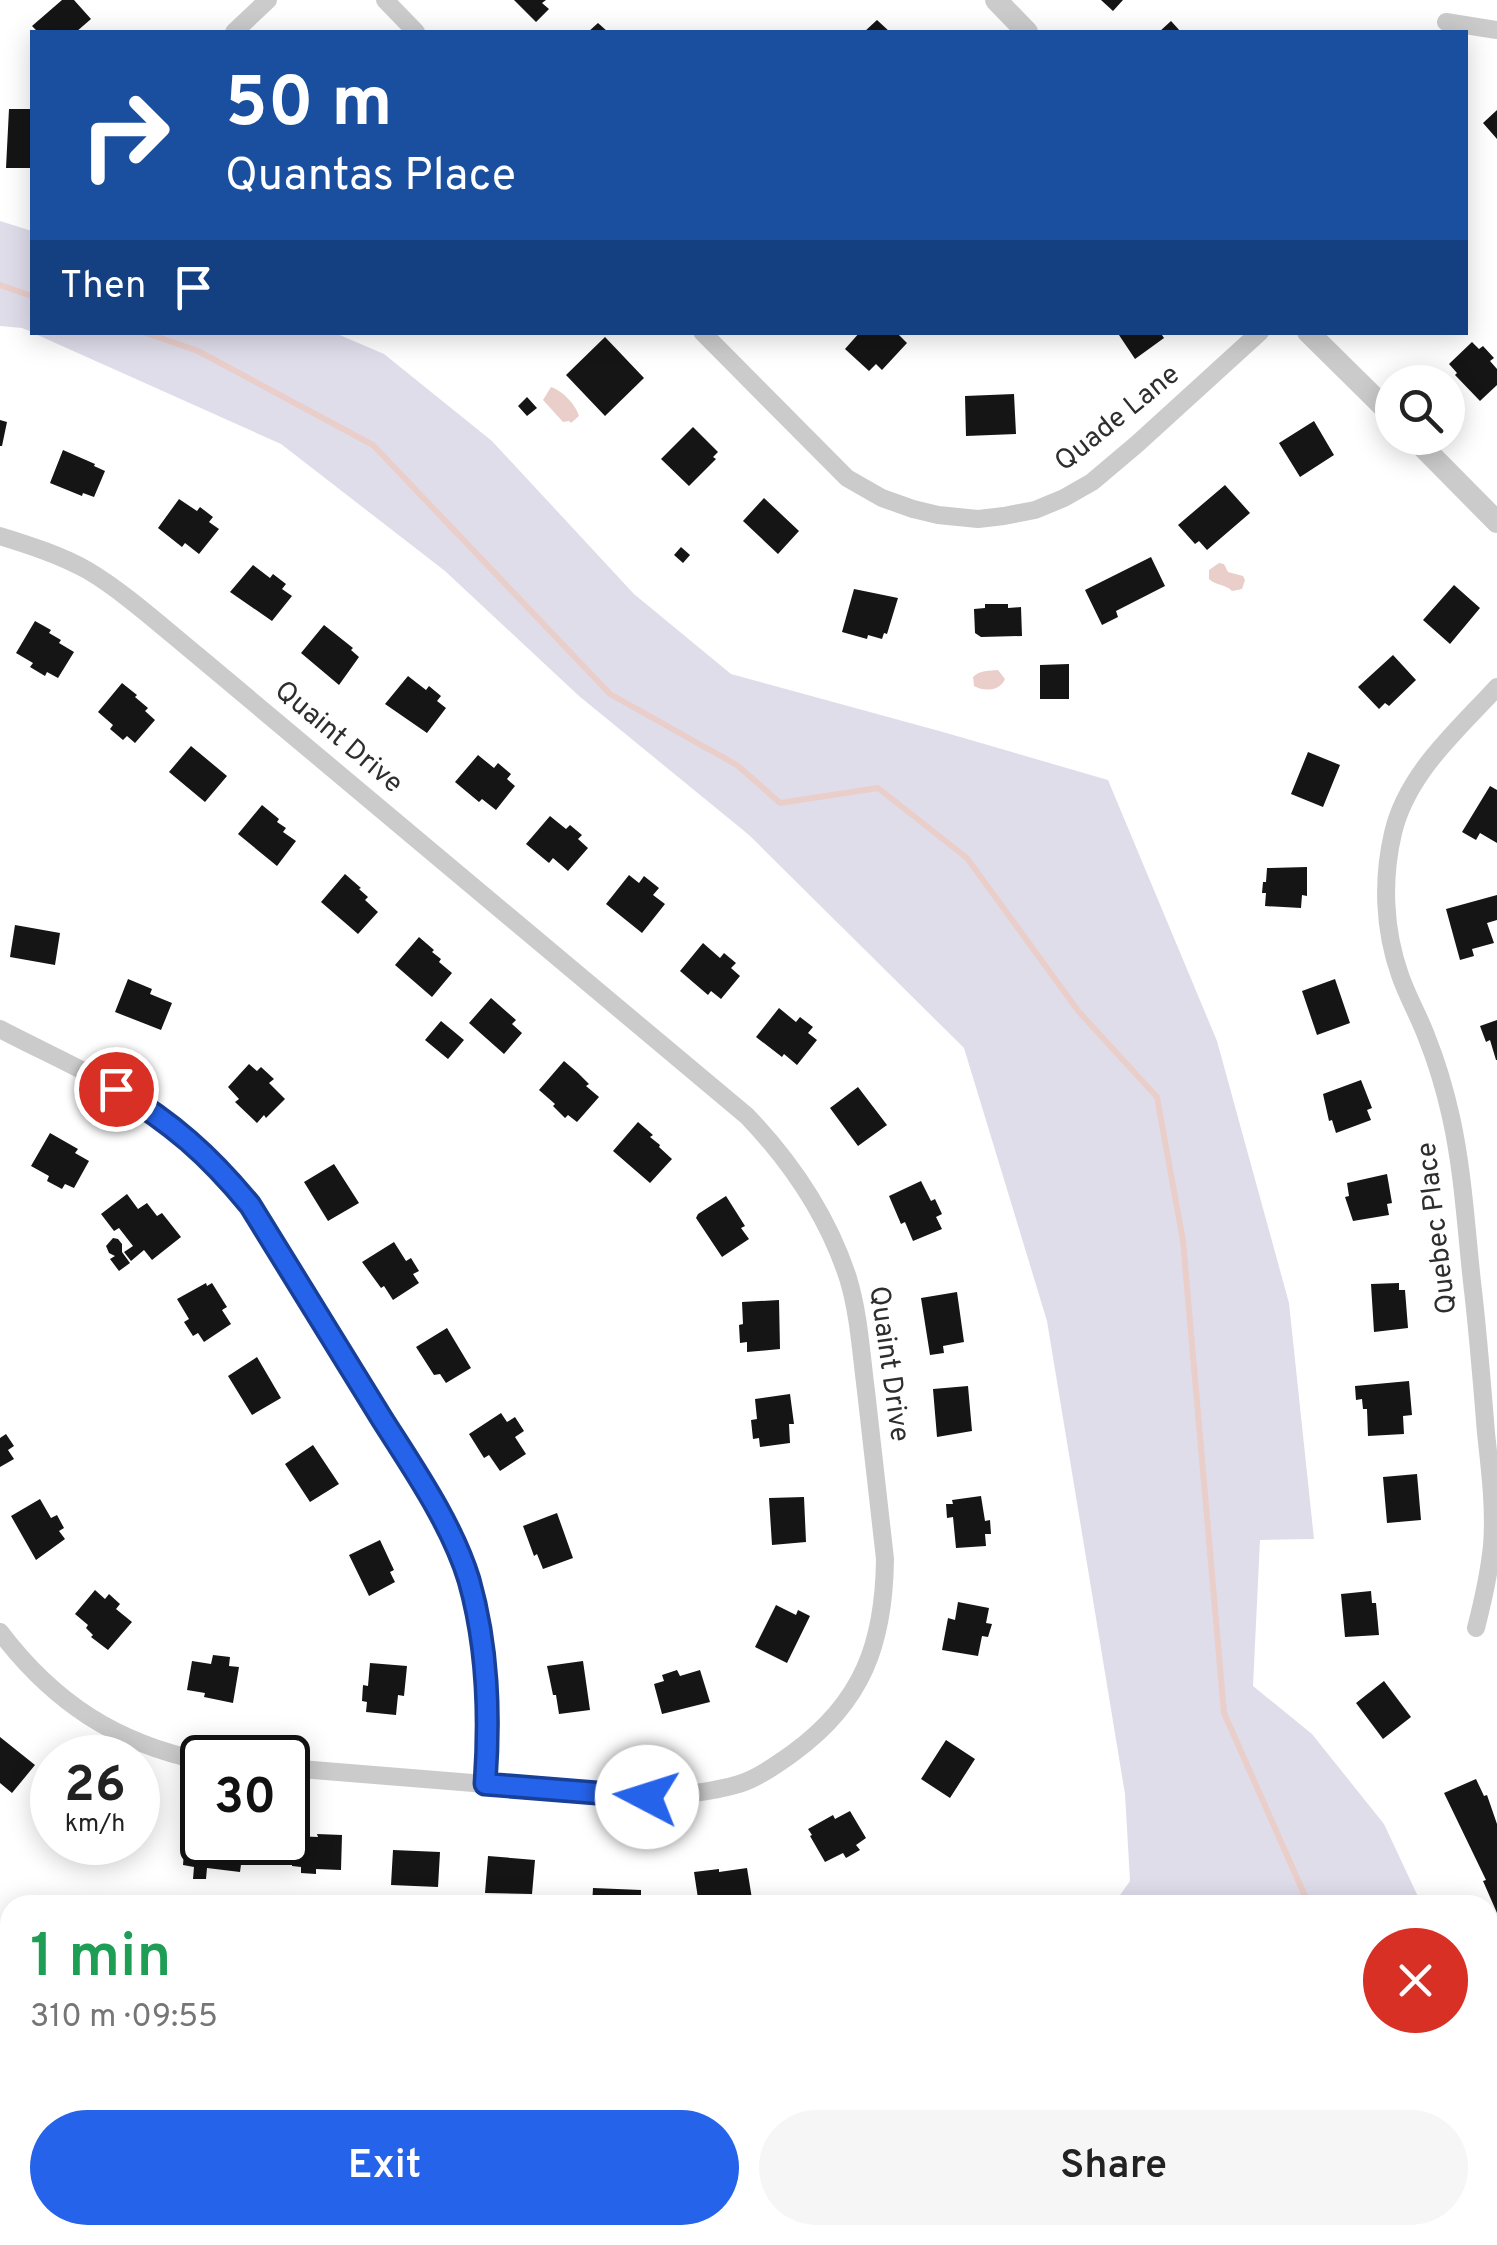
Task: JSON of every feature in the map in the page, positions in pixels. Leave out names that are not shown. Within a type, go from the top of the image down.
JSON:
[{"type":"street","points":[[236,30],[268,0]]},
{"type":"street","points":[[385,0],[414,30]]},
{"type":"street","points":[[996,0],[1025,30]]},
{"type":"street","points":[[1445,0],[1445,27],[1497,30]]},
{"type":"street","name":"Quade Lane","points":[[705,335],[847,478],[912,510],[978,519],[1034,510],[1092,482],[1257,335]]},
{"type":"street","points":[[1311,335],[1375,398]]},
{"type":"street","points":[[1431,455],[1497,522]]},
{"type":"street","name":"Quaint Drive","points":[[0,536],[46,551],[88,571],[136,607],[747,1116],[816,1206],[849,1281],[858,1320],[885,1559],[885,1594],[880,1628],[854,1693],[807,1743],[743,1783],[647,1797],[310,1770]]},
{"type":"street","name":"Quebec Place","points":[[1476,1628],[1492,1543],[1492,1500],[1459,1157],[1440,1076],[1390,941],[1386,869],[1393,831],[1419,774],[1497,688]]},
{"type":"street","points":[[0,1029],[151,1110],[188,1138],[250,1205],[421,1480],[467,1575],[483,1647],[488,1700],[485,1784]]},
{"type":"street","points":[[0,1632],[42,1682],[73,1707],[106,1728],[180,1756]]},
{"type":"shaded area","points":[[0,221],[30,230],[30,331],[0,326]]},
{"type":"shaded area","points":[[37,335],[340,335],[384,354],[492,441],[634,594],[731,674],[1108,780],[1217,1041],[1289,1303],[1314,1539],[1260,1540],[1253,1686],[1312,1734],[1384,1824],[1417,1895],[1120,1895],[1130,1881],[1125,1794],[1047,1321],[964,1048],[749,835],[579,696],[445,571],[281,444]]},
{"type":"shaded area","points":[[551,387],[575,407],[579,416],[571,423],[563,422],[543,400]]},
{"type":"shaded area","points":[[1219,563],[1228,572],[1243,576],[1242,589],[1232,591],[1209,579],[1209,570]]},
{"type":"shaded area","points":[[998,670],[1005,679],[1000,686],[987,690],[974,686],[976,675]]},
{"type":"building","points":[[62,0],[74,0],[91,19],[78,30],[36,30],[32,26]]},
{"type":"building","points":[[514,0],[546,0],[542,3],[549,9],[536,22]]},
{"type":"building","points":[[1101,0],[1123,0],[1113,11]]},
{"type":"building","points":[[877,20],[888,30],[866,30]]},
{"type":"building","points":[[1171,21],[1179,30],[1161,30]]},
{"type":"building","points":[[9,109],[30,109],[30,168],[6,168]]},
{"type":"building","points":[[1497,110],[1497,139],[1483,123]]},
{"type":"building","points":[[857,335],[899,335],[907,343],[882,370],[876,364],[869,371],[845,349]]},
{"type":"building","points":[[1119,335],[1162,335],[1164,338],[1135,359]]},
{"type":"building","points":[[605,337],[644,378],[605,416],[566,375]]},
{"type":"building","points":[[1472,342],[1479,349],[1483,346],[1494,358],[1490,361],[1497,369],[1497,385],[1480,401],[1465,385],[1465,365],[1449,364]]},
{"type":"building","points":[[1014,394],[1016,434],[966,436],[965,396]]},
{"type":"building","points":[[527,397],[537,408],[527,416],[518,406]]},
{"type":"building","points":[[0,420],[7,422],[2,446],[0,446]]},
{"type":"building","points":[[1314,421],[1334,455],[1300,477],[1279,443]]},
{"type":"building","points":[[693,427],[718,452],[713,457],[716,459],[689,486],[661,459]]},
{"type":"building","points":[[63,450],[105,471],[94,497],[50,483]]},
{"type":"building","points":[[1225,485],[1250,513],[1207,550],[1199,541],[1195,544],[1178,525]]},
{"type":"building","points":[[764,498],[799,531],[778,554],[743,521]]},
{"type":"building","points":[[179,499],[197,511],[200,507],[213,517],[209,522],[219,529],[199,554],[185,543],[182,547],[158,528]]},
{"type":"building","points":[[681,547],[690,555],[683,563],[674,555]]},
{"type":"building","points":[[1151,557],[1165,586],[1116,611],[1118,617],[1102,625],[1085,590]]},
{"type":"building","points":[[253,565],[286,584],[282,589],[292,596],[272,621],[230,592]]},
{"type":"building","points":[[1454,585],[1480,608],[1450,644],[1423,620]]},
{"type":"building","points":[[854,589],[898,598],[882,639],[842,632]]},
{"type":"building","points":[[985,604],[1021,607],[1022,636],[981,637],[975,633],[974,609],[985,608]]},
{"type":"building","points":[[35,621],[74,652],[58,678],[47,672],[45,676],[16,653]]},
{"type":"building","points":[[324,625],[359,657],[339,685],[301,653]]},
{"type":"building","points":[[1393,655],[1416,680],[1389,706],[1385,703],[1379,709],[1358,687]]},
{"type":"building","points":[[1069,664],[1069,699],[1040,699],[1040,665]]},
{"type":"building","points":[[408,676],[441,696],[437,701],[446,708],[427,733],[385,704]]},
{"type":"building","points":[[122,683],[137,695],[155,720],[135,743],[127,736],[123,740],[98,712]]},
{"type":"building","points":[[191,746],[227,776],[205,802],[169,772]]},
{"type":"building","points":[[1308,752],[1340,765],[1323,807],[1291,794]]},
{"type":"building","points":[[478,755],[494,768],[498,763],[511,774],[507,779],[515,786],[496,810],[455,782]]},
{"type":"building","points":[[1490,786],[1497,790],[1497,843],[1480,833],[1476,840],[1462,832]]},
{"type":"building","points":[[262,805],[286,828],[283,832],[296,841],[277,866],[238,834]]},
{"type":"building","points":[[550,816],[566,829],[570,825],[582,835],[578,839],[588,848],[568,871],[553,858],[549,863],[526,844]]},
{"type":"building","points":[[1307,867],[1307,896],[1302,895],[1301,908],[1265,906],[1266,893],[1262,893],[1267,868]]},
{"type":"building","points":[[345,874],[378,912],[358,934],[321,902]]},
{"type":"building","points":[[629,875],[639,883],[644,876],[659,888],[653,895],[665,904],[642,933],[606,904]]},
{"type":"building","points":[[1497,895],[1497,920],[1487,923],[1494,943],[1472,949],[1474,956],[1460,960],[1446,909]]},
{"type":"building","points":[[15,925],[60,933],[55,965],[10,957]]},
{"type":"building","points":[[419,937],[452,973],[432,997],[395,965]]},
{"type":"building","points":[[703,943],[720,958],[724,953],[736,963],[731,968],[740,976],[721,999],[711,991],[708,995],[680,971]]},
{"type":"building","points":[[128,979],[172,1003],[161,1030],[115,1012]]},
{"type":"building","points":[[1335,979],[1350,1023],[1317,1035],[1302,991]]},
{"type":"building","points":[[491,998],[516,1020],[512,1024],[522,1033],[504,1054],[469,1023]]},
{"type":"building","points":[[779,1008],[796,1022],[800,1017],[813,1027],[808,1033],[817,1040],[797,1065],[756,1037]]},
{"type":"building","points":[[1497,1020],[1496,1060],[1490,1040],[1486,1042],[1480,1026]]},
{"type":"building","points":[[441,1021],[464,1040],[448,1059],[425,1040]]},
{"type":"building","points":[[564,1061],[599,1097],[577,1122],[568,1115],[565,1118],[539,1090]]},
{"type":"building","points":[[249,1064],[257,1071],[261,1067],[274,1079],[269,1083],[285,1099],[257,1123],[235,1102],[239,1099],[228,1087]]},
{"type":"building","points":[[1361,1080],[1372,1108],[1367,1110],[1371,1120],[1336,1133],[1323,1094]]},
{"type":"building","points":[[858,1087],[887,1125],[858,1146],[830,1108]]},
{"type":"building","points":[[638,1122],[672,1159],[650,1183],[613,1151]]},
{"type":"building","points":[[50,1133],[78,1149],[75,1153],[89,1161],[74,1188],[65,1184],[62,1189],[31,1166]]},
{"type":"building","points":[[334,1164],[359,1203],[328,1221],[304,1182]]},
{"type":"building","points":[[1387,1174],[1392,1203],[1387,1204],[1389,1215],[1353,1221],[1345,1197],[1349,1196],[1347,1183]]},
{"type":"building","points":[[921,1181],[942,1214],[936,1217],[942,1229],[913,1241],[889,1196]]},
{"type":"building","points":[[127,1194],[138,1209],[147,1203],[157,1216],[162,1213],[181,1237],[152,1260],[144,1250],[131,1261],[124,1252],[133,1246],[101,1214]]},
{"type":"building","points":[[726,1196],[749,1239],[722,1257],[696,1218]]},
{"type":"building","points":[[113,1238],[122,1244],[122,1252],[130,1263],[119,1271],[110,1259],[115,1256],[106,1246]]},
{"type":"building","points":[[394,1242],[406,1261],[411,1258],[419,1271],[413,1274],[419,1283],[393,1300],[362,1262]]},
{"type":"building","points":[[212,1283],[227,1307],[222,1310],[231,1324],[204,1342],[198,1333],[193,1336],[184,1322],[189,1319],[177,1299]]},
{"type":"building","points":[[1399,1283],[1399,1290],[1405,1290],[1408,1328],[1374,1332],[1371,1284]]},
{"type":"building","points":[[957,1292],[964,1342],[943,1346],[944,1353],[930,1355],[921,1298]]},
{"type":"building","points":[[779,1300],[780,1349],[747,1352],[747,1342],[740,1343],[742,1302]]},
{"type":"building","points":[[447,1328],[471,1368],[446,1383],[440,1374],[434,1375],[416,1347]]},
{"type":"building","points":[[257,1357],[281,1398],[252,1415],[228,1376]]},
{"type":"building","points":[[1409,1381],[1412,1415],[1403,1416],[1404,1434],[1368,1436],[1367,1409],[1363,1409],[1362,1399],[1356,1400],[1355,1386]]},
{"type":"building","points":[[968,1386],[972,1431],[937,1437],[933,1389]]},
{"type":"building","points":[[790,1394],[794,1424],[789,1424],[790,1443],[760,1447],[759,1438],[753,1439],[751,1420],[757,1419],[755,1399]]},
{"type":"building","points":[[501,1413],[507,1422],[515,1417],[524,1431],[515,1437],[526,1454],[500,1471],[489,1455],[484,1458],[469,1434]]},
{"type":"building","points":[[6,1434],[14,1446],[8,1450],[14,1459],[0,1467],[0,1438]]},
{"type":"building","points":[[313,1445],[339,1484],[310,1502],[285,1464]]},
{"type":"building","points":[[1417,1474],[1421,1520],[1387,1523],[1383,1477]]},
{"type":"building","points":[[981,1496],[985,1521],[990,1520],[991,1534],[985,1534],[986,1546],[956,1548],[953,1517],[947,1518],[946,1504]]},
{"type":"building","points":[[804,1497],[806,1542],[772,1545],[769,1498]]},
{"type":"building","points":[[40,1499],[51,1518],[57,1515],[64,1528],[59,1531],[65,1539],[36,1560],[11,1516]]},
{"type":"building","points":[[557,1513],[573,1558],[543,1569],[523,1526]]},
{"type":"building","points":[[380,1540],[394,1570],[390,1572],[395,1582],[369,1596],[349,1555]]},
{"type":"building","points":[[95,1590],[105,1599],[109,1594],[120,1604],[116,1609],[132,1622],[108,1650],[91,1637],[88,1625],[75,1614]]},
{"type":"building","points":[[1371,1591],[1379,1635],[1345,1637],[1341,1594]]},
{"type":"building","points":[[958,1602],[989,1608],[986,1623],[992,1624],[988,1637],[982,1636],[978,1656],[942,1650],[948,1618],[955,1620]]},
{"type":"building","points":[[776,1605],[796,1615],[798,1610],[810,1616],[787,1663],[755,1647]]},
{"type":"building","points":[[213,1655],[230,1657],[229,1666],[239,1667],[233,1703],[187,1690],[192,1661],[211,1664]]},
{"type":"building","points":[[583,1661],[590,1710],[559,1714],[547,1666]]},
{"type":"building","points":[[370,1663],[407,1666],[404,1696],[398,1695],[396,1715],[366,1712],[363,1685],[368,1686]]},
{"type":"building","points":[[677,1670],[680,1676],[700,1670],[710,1702],[662,1714],[654,1684],[664,1681],[662,1675]]},
{"type":"building","points":[[1384,1681],[1411,1717],[1383,1739],[1356,1703]]},
{"type":"building","points":[[0,1737],[30,1761],[30,1771],[12,1793],[0,1783]]},
{"type":"building","points":[[946,1740],[975,1759],[950,1798],[921,1779]]},
{"type":"building","points":[[1476,1779],[1484,1796],[1487,1795],[1497,1824],[1497,1895],[1489,1895],[1483,1881],[1486,1880],[1444,1793]]},
{"type":"building","points":[[850,1811],[866,1838],[856,1845],[860,1850],[846,1858],[843,1853],[825,1862],[808,1829],[833,1815],[835,1819]]},
{"type":"building","points":[[317,1834],[342,1835],[341,1870],[301,1873],[301,1867],[292,1866],[310,1865],[310,1837],[318,1837]]},
{"type":"building","points":[[393,1850],[440,1852],[438,1887],[391,1885]]},
{"type":"building","points":[[488,1856],[535,1860],[532,1894],[485,1893]]},
{"type":"building","points":[[183,1865],[241,1865],[240,1872],[207,1868],[206,1879],[193,1879],[194,1867]]},
{"type":"building","points":[[747,1868],[751,1895],[697,1895],[694,1872]]},
{"type":"building","points":[[593,1888],[641,1890],[641,1895],[593,1895]]},
{"type":"waterway","points":[[0,285],[30,295]]},
{"type":"waterway","points":[[152,335],[198,351],[373,445],[610,694],[737,765],[780,803],[878,788],[967,858],[1079,1012],[1157,1097],[1183,1241],[1224,1713],[1305,1895]]},
{"type":"route","points":[[116,1089],[188,1138],[250,1205],[421,1480],[467,1575],[483,1647],[488,1700],[485,1784],[647,1797]]}]
